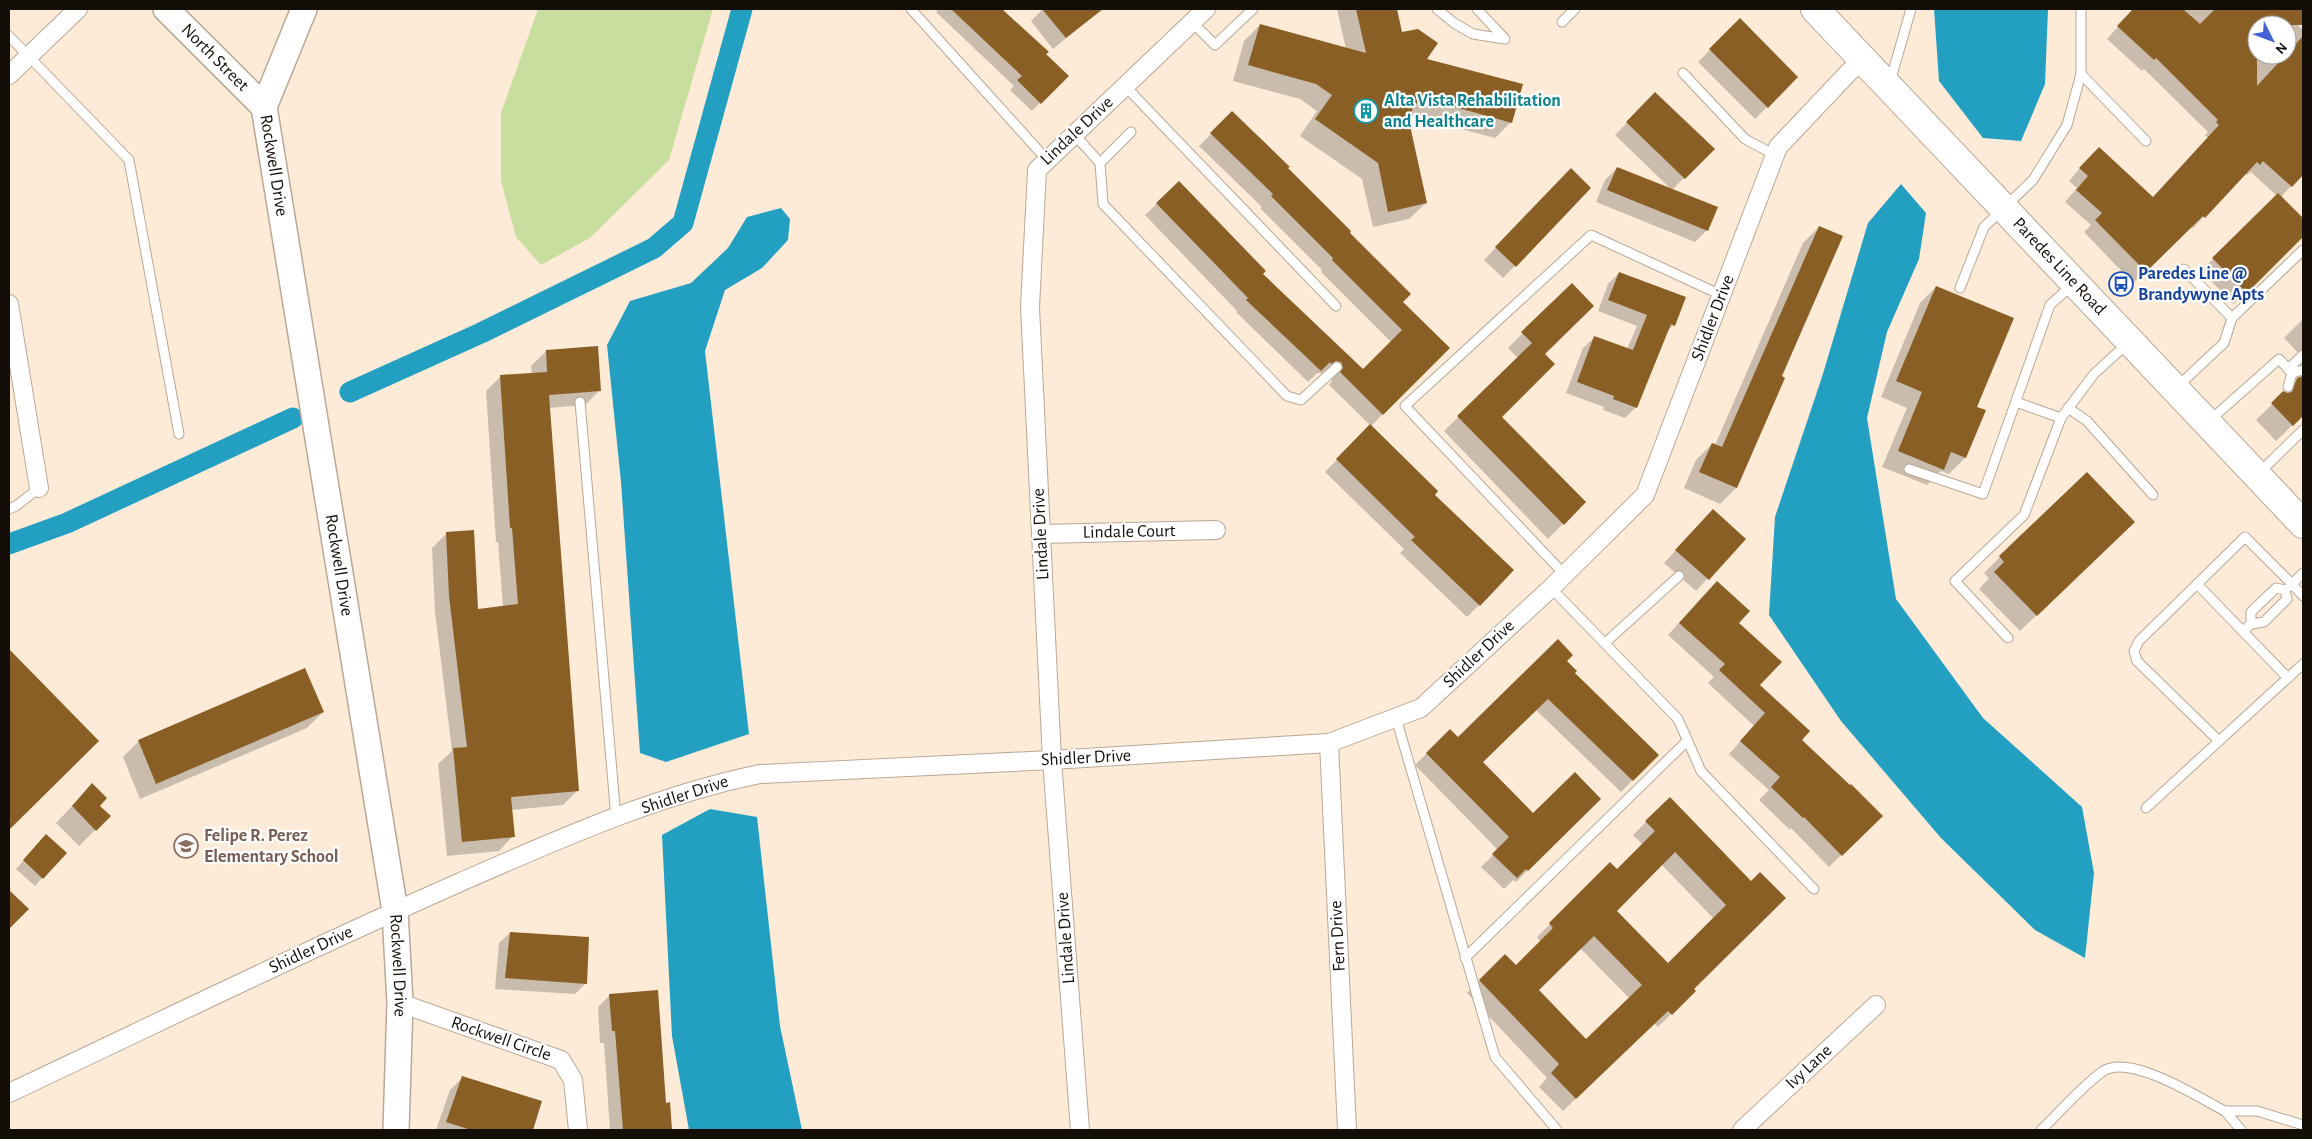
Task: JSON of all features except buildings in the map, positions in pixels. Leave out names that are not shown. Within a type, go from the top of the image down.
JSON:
[{"type":"main road","name":"Paredes Line Road","points":[[1815,9],[2303,524]]},
{"type":"street","points":[[9,75],[78,9]]},
{"type":"street","name":"North Street","points":[[166,9],[264,107]]},
{"type":"street","name":"Rockwell Drive","points":[[304,9],[264,107],[395,911],[400,1004],[396,1130]]},
{"type":"street","name":"Lindale Drive","points":[[1080,1130],[1052,760],[1030,307],[1037,170],[1206,9]]},
{"type":"street","name":"Shidler Drive","points":[[9,1093],[395,911],[536,849],[712,784],[760,774],[1052,760],[1329,743],[1421,708],[1551,588],[1645,495],[1778,147],[1850,71],[1863,60]]},
{"type":"street","points":[[9,304],[39,488]]},
{"type":"street","name":"Lindale Court","points":[[1041,534],[1216,530]]},
{"type":"street","name":"Fern Drive","points":[[1329,743],[1347,1130]]},
{"type":"street","name":"Rockwell Circle","points":[[400,1004],[561,1060],[573,1080],[578,1130]]},
{"type":"street","name":"Ivy Lane","points":[[1742,1130],[1876,1004]]},
{"type":"lane","points":[[911,9],[1047,160]]},
{"type":"lane","points":[[1192,22],[1215,45],[1253,9]]},
{"type":"lane","points":[[1437,9],[1474,34],[1505,39],[1477,9]]},
{"type":"lane","points":[[1562,22],[1574,9]]},
{"type":"lane","points":[[1888,87],[1911,9]]},
{"type":"lane","points":[[1960,288],[1984,227],[2033,180],[2067,125],[2081,74],[2081,9]]},
{"type":"lane","points":[[9,36],[129,160],[179,434]]},
{"type":"lane","points":[[1683,73],[1745,139],[1775,155]]},
{"type":"lane","points":[[2081,74],[2146,141]]},
{"type":"lane","points":[[1125,86],[1336,306]]},
{"type":"lane","points":[[1100,163],[1131,132]]},
{"type":"lane","points":[[1074,134],[1100,163],[1103,204],[1287,396],[1301,400],[1337,367]]},
{"type":"lane","points":[[1564,574],[1405,406],[1591,235],[1721,295]]},
{"type":"lane","points":[[2176,388],[2224,343],[2232,318],[2303,250]]},
{"type":"lane","points":[[2184,269],[2232,318]]},
{"type":"lane","points":[[1909,469],[1983,494],[2050,305],[2074,282]]},
{"type":"lane","points":[[2008,638],[1955,581],[2024,515],[2061,418],[2094,374],[2130,341]]},
{"type":"lane","points":[[2288,387],[2290,371],[2303,355]]},
{"type":"lane","points":[[2208,422],[2279,359],[2290,371]]},
{"type":"lane","points":[[2290,371],[2303,370]]},
{"type":"lane","points":[[580,402],[616,818]]},
{"type":"lane","points":[[2016,402],[2061,418]]},
{"type":"lane","points":[[2068,408],[2087,421],[2153,495]]},
{"type":"lane","points":[[2258,475],[2303,430]]},
{"type":"lane","points":[[9,509],[16,506],[39,488]]},
{"type":"lane","points":[[2219,741],[2137,661],[2134,651],[2139,641],[2245,537],[2289,587],[2303,596]]},
{"type":"lane","points":[[2243,631],[2250,624],[2264,622],[2287,599],[2289,587],[2303,573]]},
{"type":"lane","points":[[1605,643],[1679,576]]},
{"type":"lane","points":[[2197,584],[2288,678]]},
{"type":"lane","points":[[2250,624],[2251,612],[2276,588],[2289,587]]},
{"type":"lane","points":[[1551,588],[1678,718],[1701,771],[1814,889]]},
{"type":"lane","points":[[2146,808],[2303,664]]},
{"type":"lane","points":[[1396,718],[1495,1057],[1557,1130]]},
{"type":"lane","points":[[1465,958],[1687,741]]},
{"type":"lane","points":[[2041,1130],[2104,1070],[2130,1066],[2158,1076],[2225,1112],[2241,1130]]},
{"type":"lane","points":[[2225,1112],[2258,1110],[2303,1125]]},
{"type":"green space","points":[[538,9],[713,9],[669,160],[590,238],[541,265],[516,237],[501,181],[501,113]]},
{"type":"water","points":[[1934,9],[2048,9],[2045,84],[2021,141],[1983,138],[1939,81]]},
{"type":"water","points":[[1901,184],[1926,213],[1919,259],[1887,332],[1867,418],[1896,599],[1983,718],[2082,807],[2094,873],[2085,958],[2035,930],[1941,838],[1841,721],[1769,615],[1775,517],[1822,377],[1868,223]]},
{"type":"water","points":[[781,208],[790,219],[788,240],[762,268],[725,290],[705,351],[749,734],[666,762],[640,753],[621,482],[607,345],[630,301],[691,283],[728,248],[747,217]]},
{"type":"water","points":[[710,809],[757,817],[780,1026],[802,1130],[689,1130],[672,1036],[662,835]]},
{"type":"waterway","points":[[350,392],[481,333],[654,248],[683,223],[742,9]]},
{"type":"waterway","points":[[9,544],[67,523],[293,418]]},
{"type":"place","name":"Alta Vista Rehabilitation and Healthcare","points":[[1366,111]]},
{"type":"place","name":"Paredes Line @ Brandywyne Apts","points":[[2121,284]]},
{"type":"place","name":"Felipe R. Perez Elementary School","points":[[186,846]]}]
